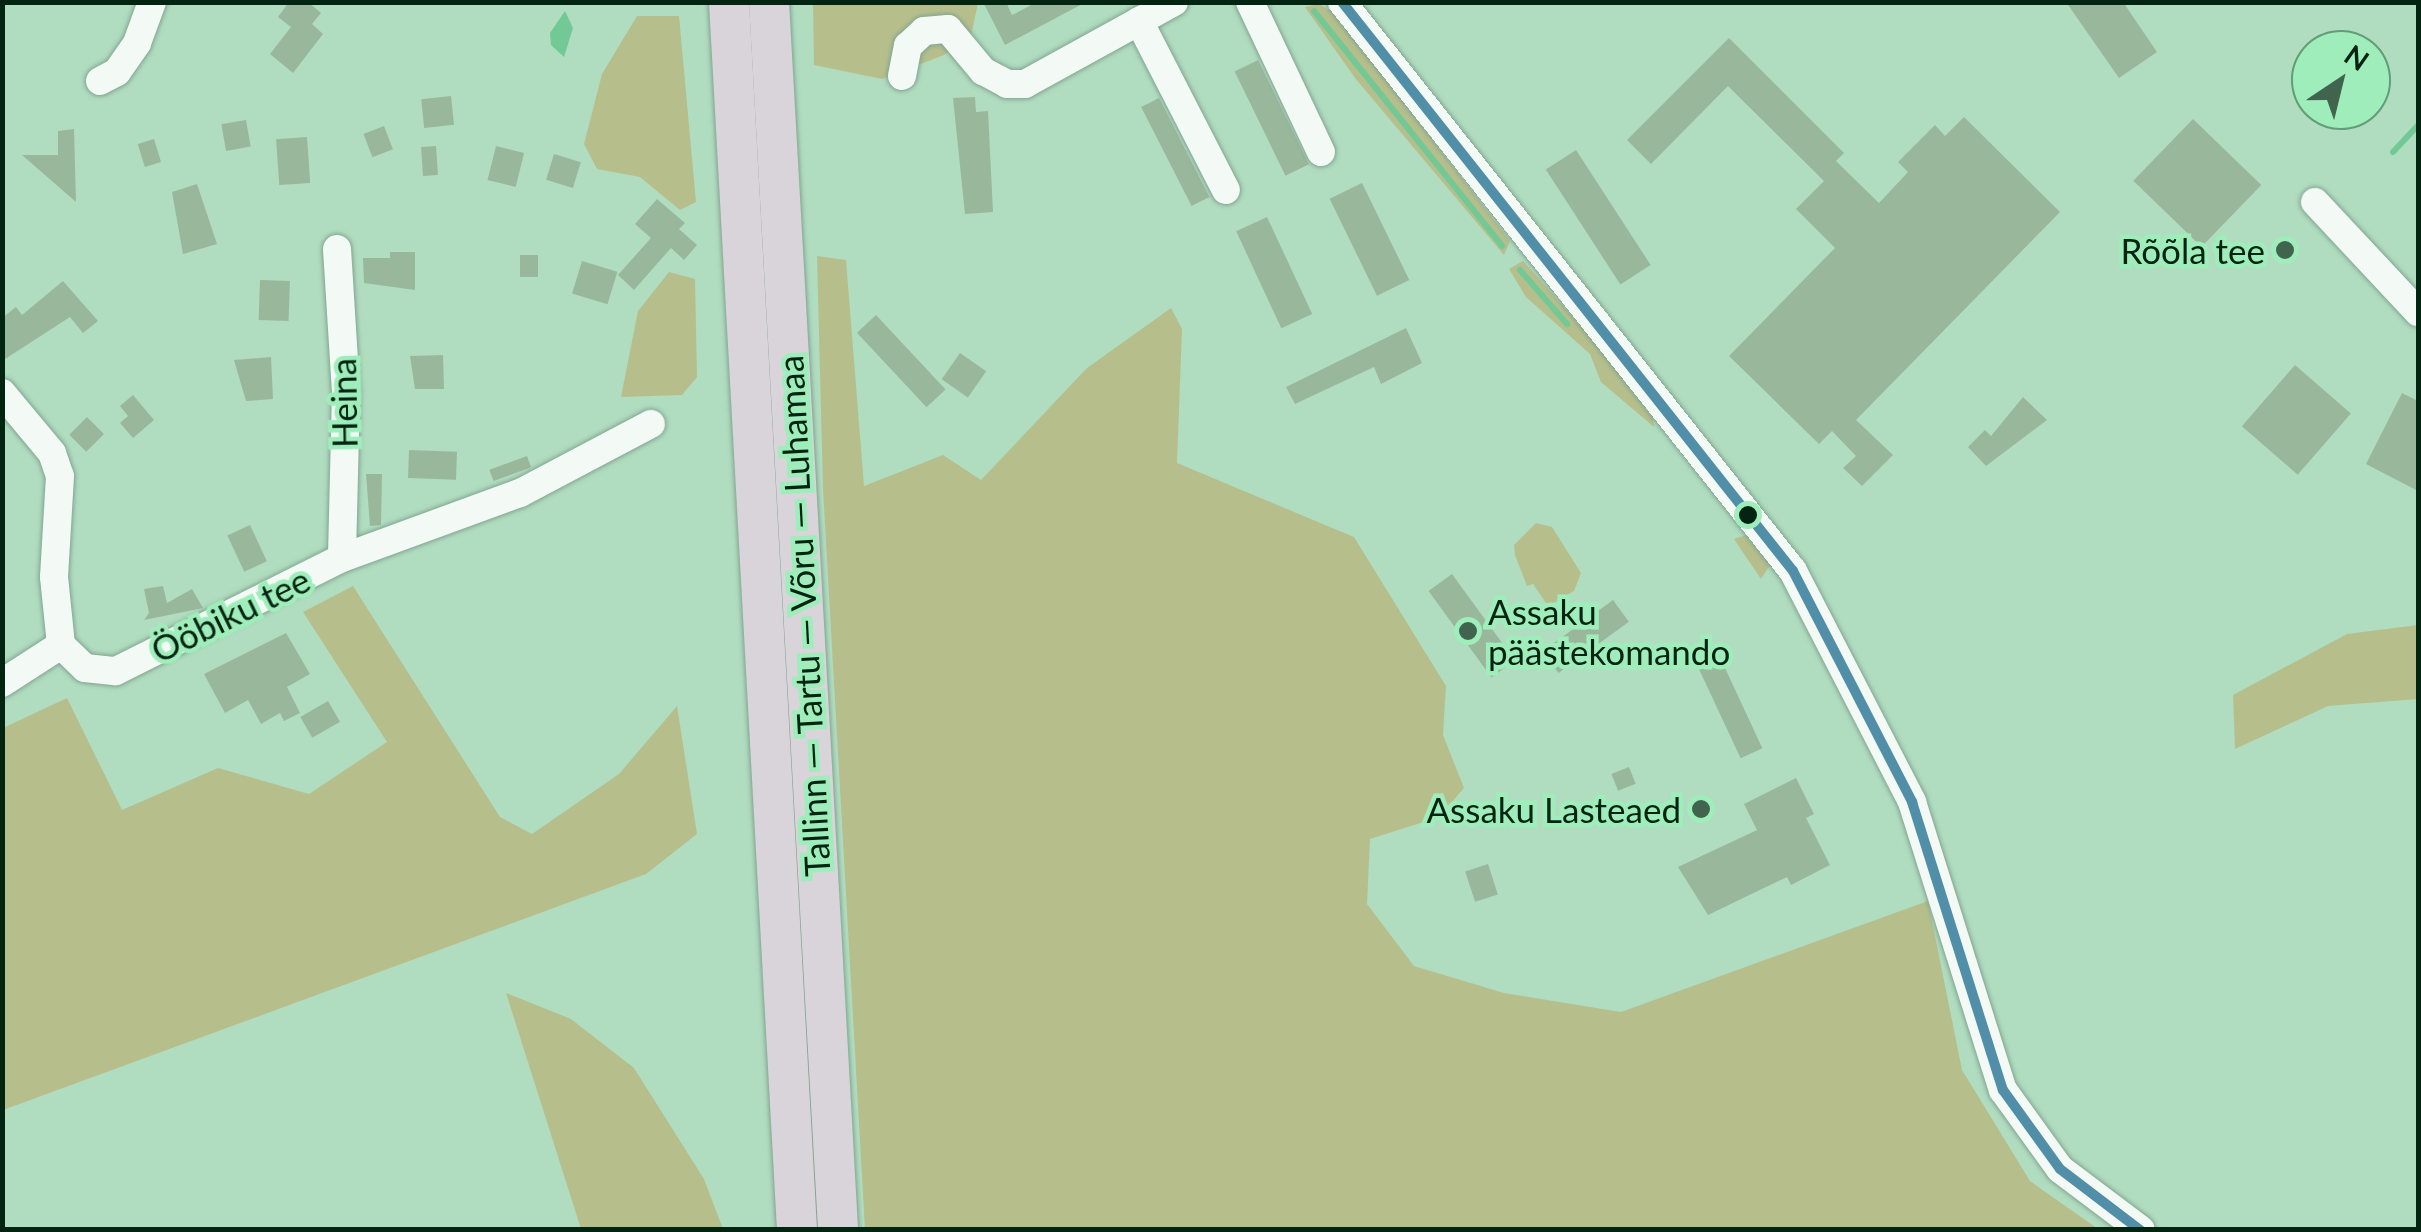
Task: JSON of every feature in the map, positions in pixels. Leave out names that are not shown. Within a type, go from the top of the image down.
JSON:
[{"type":"highway","name":"Tallinn — Tartu — Võru — Luhamaa","points":[[730,2],[798,1230]]},
{"type":"highway","name":"Tallinn — Tartu — Võru — Luhamaa","points":[[768,2],[838,1230]]},
{"type":"highway","points":[[776,138],[788,2]]},
{"type":"street","points":[[100,81],[117,72],[137,43],[152,2]]},
{"type":"street","points":[[902,76],[908,46],[924,31],[948,30],[983,72],[1007,84],[1025,84],[1174,2]]},
{"type":"street","points":[[1250,2],[1321,152]]},
{"type":"street","points":[[1342,2],[1793,571],[1912,802],[2003,1090],[2060,1169],[2141,1230]]},
{"type":"street","points":[[1140,22],[1226,190]]},
{"type":"street","points":[[2315,202],[2418,312]]},
{"type":"street","name":"Heina","points":[[338,249],[346,392],[342,558]]},
{"type":"street","points":[[2,394],[52,453],[60,476],[54,578],[62,645],[2,682]]},
{"type":"street","name":"Ööbiku tee","points":[[62,645],[86,668],[116,670],[342,558],[520,492],[651,424]]},
{"type":"shaded area","points":[[813,3],[978,3],[971,36],[944,55],[882,79],[814,65]]},
{"type":"shaded area","points":[[1319,4],[1336,14],[1510,241],[1504,255],[1355,78],[1305,7]]},
{"type":"shaded area","points":[[565,11],[573,28],[564,57],[551,45],[550,33]]},
{"type":"shaded area","points":[[637,16],[679,16],[696,202],[680,210],[640,177],[597,169],[584,144],[602,74]]},
{"type":"shaded area","points":[[817,256],[846,260],[864,486],[943,455],[981,480],[1087,368],[1171,308],[1182,329],[1177,463],[1354,537],[1446,686],[1443,735],[1464,788],[1439,817],[1370,839],[1367,904],[1414,966],[1504,993],[1621,1012],[1928,901],[1962,1070],[2030,1181],[2098,1229],[865,1229],[823,489]]},
{"type":"shaded area","points":[[1523,261],[1652,406],[1654,427],[1601,382],[1590,354],[1526,297],[1509,269]]},
{"type":"shaded area","points":[[669,272],[695,279],[697,377],[682,395],[621,397],[638,311]]},
{"type":"shaded area","points":[[1536,523],[1552,527],[1581,573],[1574,591],[1548,606],[1533,584],[1527,586],[1515,555],[1514,545]]},
{"type":"shaded area","points":[[1746,535],[1770,565],[1761,579],[1734,539]]},
{"type":"shaded area","points":[[353,586],[500,817],[532,834],[619,774],[677,706],[697,834],[646,874],[3,1110],[3,728],[67,698],[122,810],[218,768],[309,794],[387,742],[303,612]]},
{"type":"shaded area","points":[[2418,625],[2418,699],[2328,706],[2235,749],[2233,695],[2347,634]]},
{"type":"shaded area","points":[[506,993],[571,1019],[634,1068],[704,1179],[723,1229],[581,1229]]},
{"type":"building","points":[[289,2],[308,2],[321,13],[312,24],[323,34],[293,73],[270,54],[291,27],[278,17]]},
{"type":"building","points":[[983,2],[1006,2],[1012,15],[1037,2],[1086,2],[1005,45]]},
{"type":"building","points":[[2066,2],[2123,2],[2157,52],[2119,78]]},
{"type":"building","points":[[1729,38],[1844,153],[1836,161],[1879,203],[1908,172],[1898,162],[1935,125],[1945,136],[1964,117],[2060,212],[1856,420],[1893,455],[1862,486],[1843,468],[1856,456],[1832,431],[1819,444],[1729,356],[1835,248],[1796,209],[1824,181],[1728,86],[1651,164],[1627,140]]},
{"type":"building","points":[[1258,60],[1309,164],[1285,176],[1235,71]]},
{"type":"building","points":[[451,96],[454,125],[424,128],[421,99]]},
{"type":"building","points":[[975,97],[976,112],[988,111],[993,212],[965,214],[953,98]]},
{"type":"building","points":[[1159,98],[1209,197],[1192,206],[1141,107]]},
{"type":"building","points":[[2193,119],[2261,185],[2202,247],[2133,181]]},
{"type":"building","points":[[246,120],[251,147],[226,151],[221,124]]},
{"type":"building","points":[[384,126],[393,149],[372,157],[363,134]]},
{"type":"building","points":[[74,129],[76,202],[22,155],[58,155],[58,131]]},
{"type":"building","points":[[307,137],[310,183],[279,185],[276,139]]},
{"type":"building","points":[[154,139],[161,162],[145,167],[138,144]]},
{"type":"building","points":[[436,146],[438,175],[423,176],[421,147]]},
{"type":"building","points":[[496,146],[524,153],[516,187],[488,180]]},
{"type":"building","points":[[1576,150],[1651,265],[1620,285],[1546,170]]},
{"type":"building","points":[[554,154],[581,162],[573,188],[546,180]]},
{"type":"building","points":[[1362,183],[1409,280],[1377,296],[1330,199]]},
{"type":"building","points":[[197,184],[217,244],[183,254],[172,192]]},
{"type":"building","points":[[657,199],[685,223],[679,229],[697,245],[684,260],[671,248],[634,290],[618,275],[651,238],[635,224]]},
{"type":"building","points":[[1267,217],[1312,314],[1281,328],[1236,231]]},
{"type":"building","points":[[390,252],[415,252],[415,290],[364,283],[363,258],[390,258]]},
{"type":"building","points":[[520,255],[538,255],[538,277],[520,277]]},
{"type":"building","points":[[582,261],[617,272],[607,304],[572,294]]},
{"type":"building","points":[[260,280],[290,281],[289,321],[259,320]]},
{"type":"building","points":[[63,281],[98,321],[83,333],[70,317],[2,361],[2,318],[16,307],[22,315]]},
{"type":"building","points":[[876,315],[946,390],[927,407],[857,333]]},
{"type":"building","points":[[1406,328],[1422,363],[1381,384],[1374,367],[1295,404],[1286,387]]},
{"type":"building","points":[[960,353],[986,371],[968,398],[942,379]]},
{"type":"building","points":[[443,355],[444,389],[415,389],[410,356]]},
{"type":"building","points":[[271,357],[273,399],[246,401],[234,360]]},
{"type":"building","points":[[2295,365],[2351,414],[2298,475],[2242,426]]},
{"type":"building","points":[[2402,393],[2418,401],[2418,491],[2366,464]]},
{"type":"building","points":[[133,395],[154,420],[133,438],[120,423],[128,416],[120,406]]},
{"type":"building","points":[[2023,397],[2047,420],[1986,466],[1968,447],[1985,430],[1991,436]]},
{"type":"building","points":[[87,417],[104,434],[86,452],[69,435]]},
{"type":"building","points":[[409,450],[457,452],[456,480],[408,478]]},
{"type":"building","points":[[527,456],[531,467],[494,481],[489,470]]},
{"type":"building","points":[[366,474],[382,474],[381,525],[370,526]]},
{"type":"building","points":[[250,525],[267,561],[244,572],[227,536]]},
{"type":"building","points":[[1452,574],[1515,661],[1491,678],[1429,591]]},
{"type":"building","points":[[163,586],[167,603],[192,589],[203,608],[144,620],[149,613],[144,589]]},
{"type":"building","points":[[1613,600],[1629,622],[1558,673],[1543,651]]},
{"type":"building","points":[[286,633],[310,674],[287,687],[300,713],[284,721],[280,713],[261,724],[248,700],[225,713],[204,674]]},
{"type":"building","points":[[1718,653],[1762,748],[1741,758],[1696,663]]},
{"type":"building","points":[[328,701],[340,722],[312,738],[300,717]]},
{"type":"building","points":[[1629,767],[1636,784],[1618,791],[1611,774]]},
{"type":"building","points":[[1796,778],[1814,814],[1806,818],[1830,865],[1791,885],[1787,877],[1708,915],[1678,867],[1757,830],[1744,804]]},
{"type":"building","points":[[1488,864],[1498,894],[1475,902],[1465,871]]},
{"type":"waterway","points":[[1314,11],[1502,246]]},
{"type":"waterway","points":[[2393,152],[2418,125]]},
{"type":"waterway","points":[[1520,270],[1567,324]]},
{"type":"transit line","points":[[1342,2],[1793,571],[1912,802],[2003,1090],[2060,1169],[2140,1230]]},
{"type":"place","name":"Rõõla tee","points":[[2285,250]]},
{"type":"place","name":"Assaku päästekomando","points":[[1468,631]]},
{"type":"place","name":"Assaku Lasteaed","points":[[1701,809]]}]
